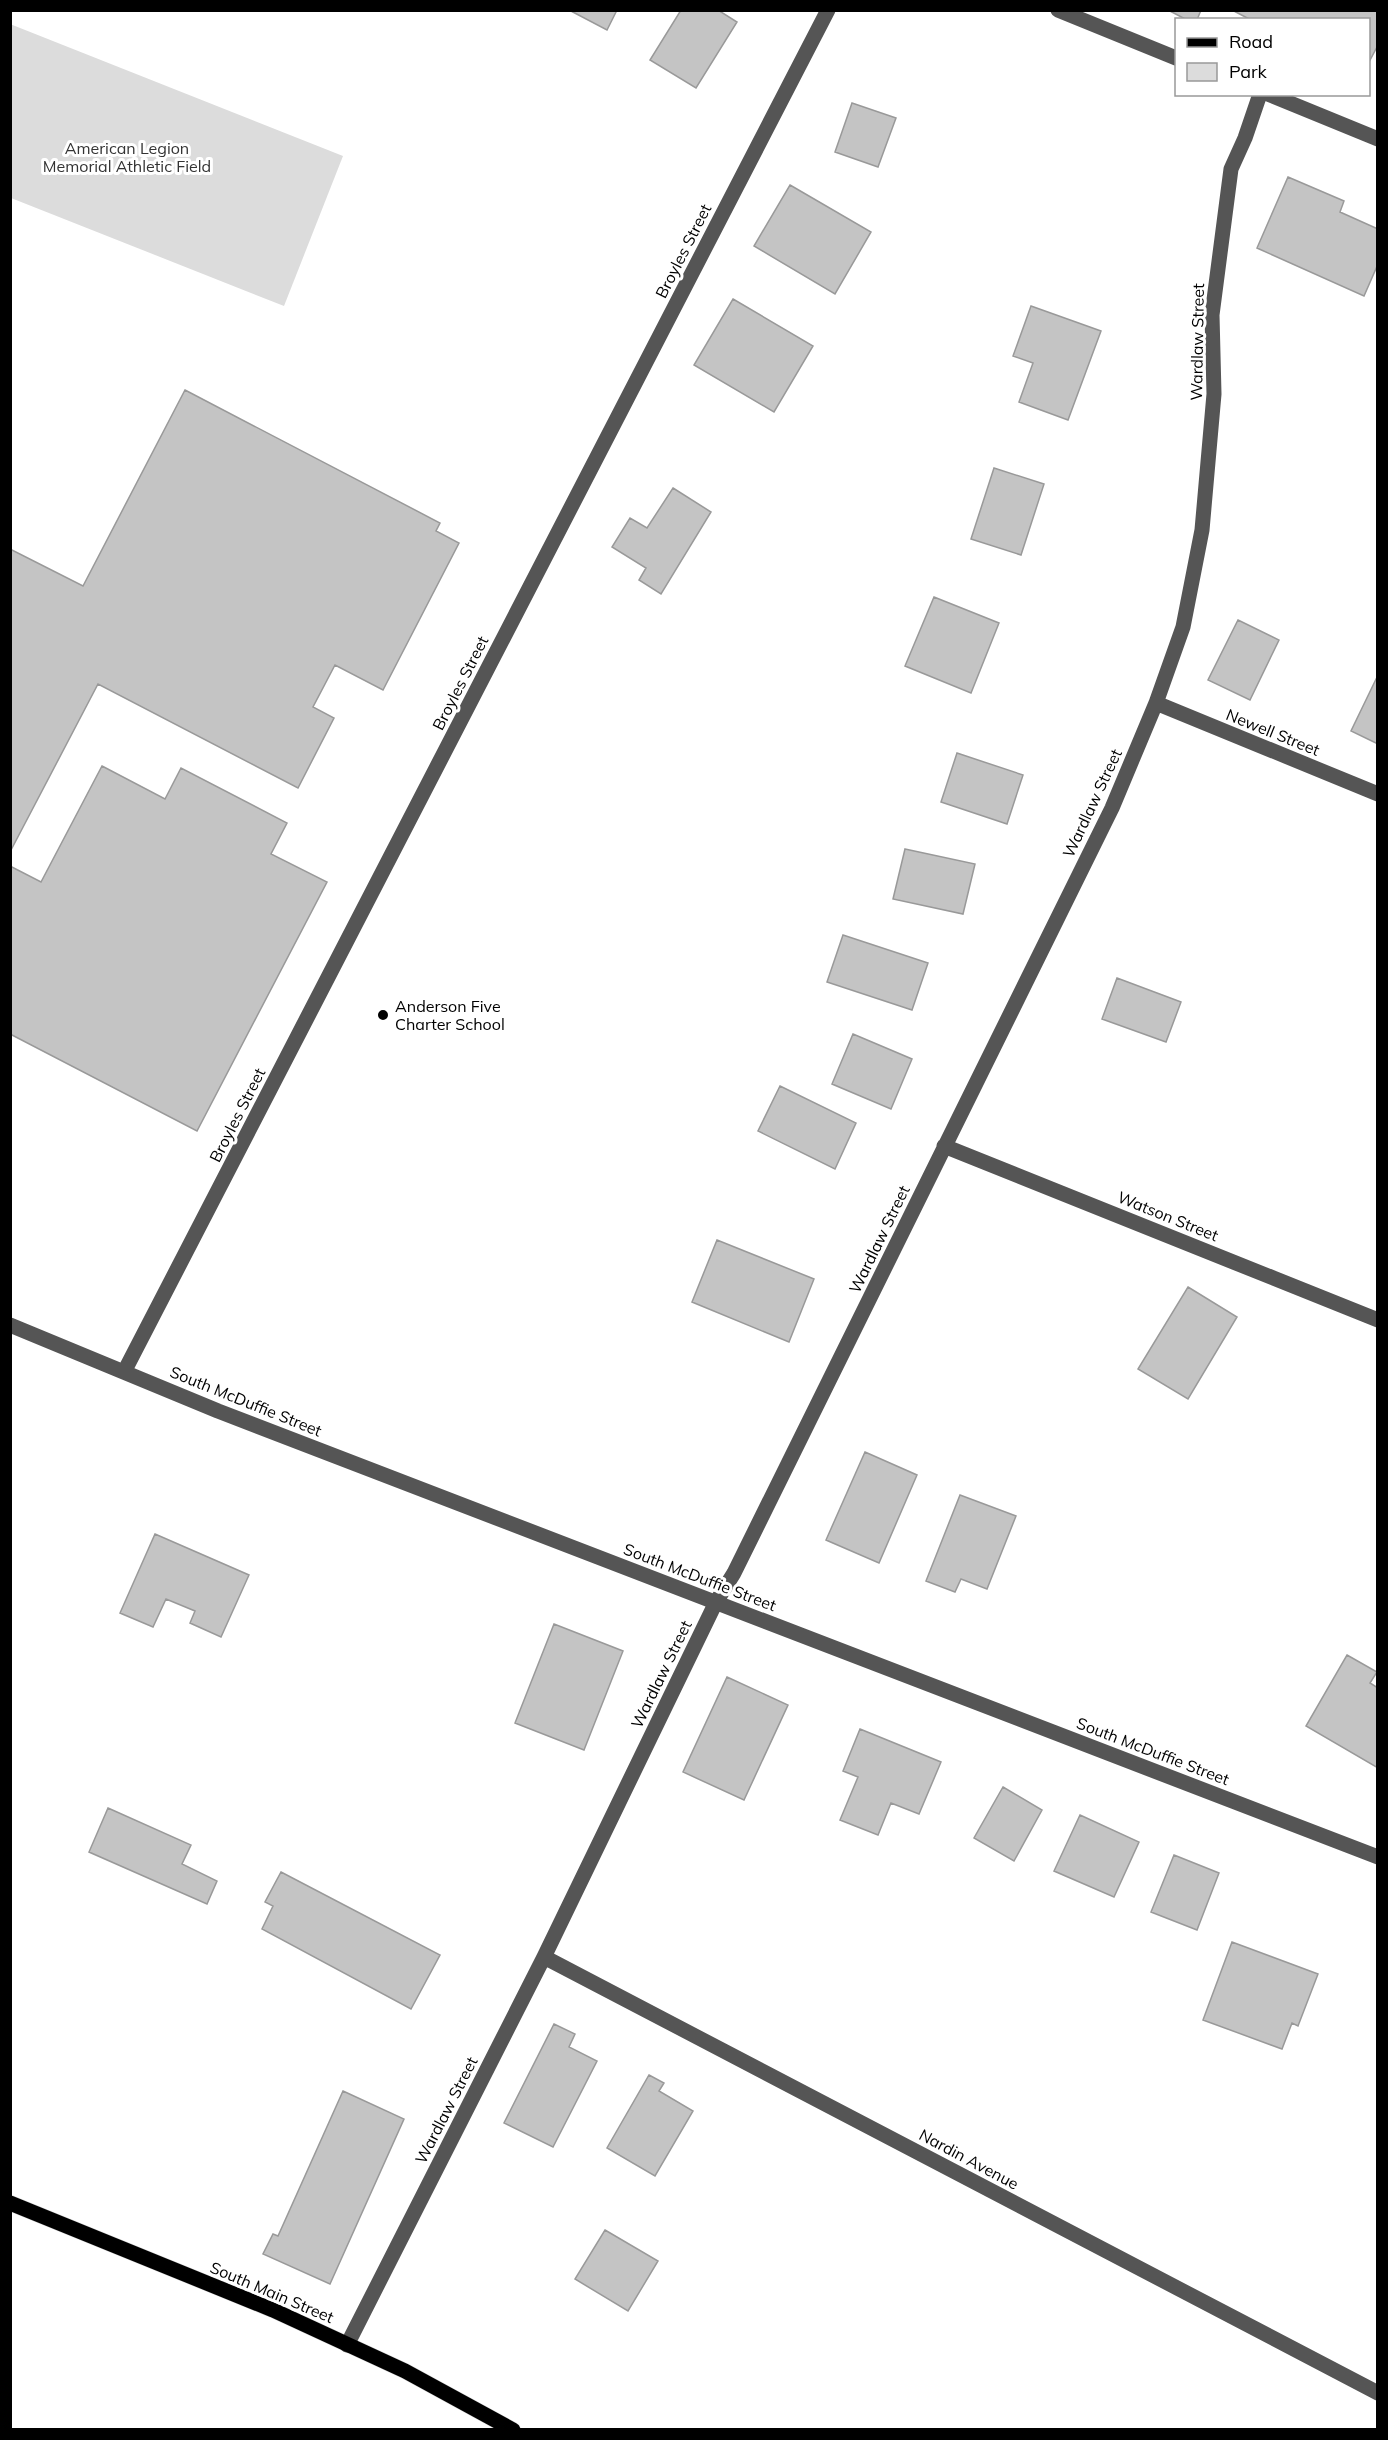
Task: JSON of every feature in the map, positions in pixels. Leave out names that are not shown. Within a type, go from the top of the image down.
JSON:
[{"type":"main road","name":"South Main Street","points":[[10,2203],[273,2310],[405,2371],[513,2430]]},
{"type":"street","name":"Broyles Street","points":[[124,1372],[828,10]]},
{"type":"street","points":[[1058,10],[1075,14],[1175,58]]},
{"type":"street","name":"Wardlaw Street","points":[[347,2345],[544,1957],[716,1602],[735,1574],[1112,808],[1156,703],[1183,627],[1202,530],[1214,394],[1212,315],[1231,169],[1245,138],[1259,96]]},
{"type":"street","points":[[1273,96],[1377,139]]},
{"type":"street","name":"Newell Street","points":[[1156,703],[1377,794]]},
{"type":"street","name":"Watson Street","points":[[944,1146],[1377,1320]]},
{"type":"street","name":"South McDuffie Street","points":[[10,1325],[237,1418],[1377,1857]]},
{"type":"street","name":"Nardin Avenue","points":[[544,1957],[1377,2393]]},
{"type":"green space","name":"American Legion Memorial Athletic Field","points":[[10,24],[343,156],[284,306],[11,198]]},
{"type":"building","points":[[569,10],[617,10],[607,30]]},
{"type":"building","points":[[681,10],[718,10],[737,22],[696,88],[650,60]]},
{"type":"building","points":[[1168,10],[1201,10],[1198,18],[1183,18]]},
{"type":"building","points":[[1232,10],[1378,10],[1378,45],[1370,60],[1370,18],[1247,18]]},
{"type":"building","points":[[852,103],[896,118],[878,167],[835,152]]},
{"type":"building","points":[[1288,177],[1344,201],[1340,212],[1378,229],[1378,264],[1364,296],[1257,248]]},
{"type":"building","points":[[790,185],[871,232],[835,294],[754,246]]},
{"type":"building","points":[[733,299],[813,346],[774,412],[694,365]]},
{"type":"building","points":[[1031,306],[1101,331],[1068,420],[1019,402],[1033,363],[1013,356]]},
{"type":"building","points":[[185,390],[440,523],[436,531],[459,543],[383,690],[335,665],[313,707],[334,718],[298,788],[98,684],[10,852],[10,549],[83,586]]},
{"type":"building","points":[[994,468],[1044,484],[1021,555],[971,539]]},
{"type":"building","points":[[673,488],[711,512],[661,594],[639,580],[646,568],[612,547],[630,518],[647,528]]},
{"type":"building","points":[[934,597],[999,623],[971,693],[905,666]]},
{"type":"building","points":[[1238,620],[1279,640],[1250,700],[1208,680]]},
{"type":"building","points":[[1378,675],[1378,744],[1351,731]]},
{"type":"building","points":[[957,753],[1023,775],[1007,824],[941,802]]},
{"type":"building","points":[[102,766],[165,799],[181,768],[287,823],[271,854],[327,882],[197,1131],[10,1034],[10,866],[41,882]]},
{"type":"building","points":[[905,849],[975,864],[963,914],[893,899]]},
{"type":"building","points":[[843,935],[928,963],[912,1010],[827,982]]},
{"type":"building","points":[[1117,978],[1181,1002],[1166,1042],[1102,1019]]},
{"type":"building","points":[[853,1034],[912,1059],[891,1109],[832,1084]]},
{"type":"building","points":[[780,1086],[856,1123],[835,1169],[758,1131]]},
{"type":"building","points":[[717,1240],[814,1279],[789,1342],[692,1302]]},
{"type":"building","points":[[1188,1287],[1237,1317],[1188,1399],[1138,1369]]},
{"type":"building","points":[[865,1452],[917,1475],[879,1563],[826,1540]]},
{"type":"building","points":[[960,1495],[1016,1516],[987,1589],[961,1579],[955,1592],[926,1581]]},
{"type":"building","points":[[155,1534],[249,1575],[221,1637],[190,1623],[195,1611],[166,1599],[153,1627],[120,1613]]},
{"type":"building","points":[[554,1624],[623,1651],[584,1750],[515,1723]]},
{"type":"building","points":[[1347,1655],[1377,1672],[1370,1683],[1378,1688],[1378,1768],[1306,1726]]},
{"type":"building","points":[[727,1677],[788,1705],[744,1800],[683,1772]]},
{"type":"building","points":[[860,1729],[941,1762],[919,1814],[891,1803],[878,1835],[840,1820],[858,1777],[843,1771]]},
{"type":"building","points":[[1003,1787],[1042,1810],[1014,1861],[974,1838]]},
{"type":"building","points":[[108,1808],[191,1845],[182,1864],[217,1881],[207,1904],[89,1852]]},
{"type":"building","points":[[1080,1815],[1139,1842],[1114,1897],[1054,1871]]},
{"type":"building","points":[[1174,1855],[1219,1873],[1197,1930],[1151,1912]]},
{"type":"building","points":[[281,1872],[440,1955],[411,2009],[262,1929],[273,1906],[265,1902]]},
{"type":"building","points":[[1232,1942],[1318,1974],[1298,2026],[1292,2023],[1282,2049],[1203,2020]]},
{"type":"building","points":[[554,2024],[575,2034],[569,2047],[597,2061],[553,2147],[504,2123]]},
{"type":"building","points":[[649,2075],[664,2083],[659,2091],[693,2111],[655,2176],[607,2148]]},
{"type":"building","points":[[343,2091],[404,2119],[330,2284],[263,2254],[273,2234],[278,2236]]},
{"type":"building","points":[[605,2230],[658,2261],[628,2311],[575,2279]]},
{"type":"place","name":"Anderson Five Charter School","points":[[383,1015]]}]
